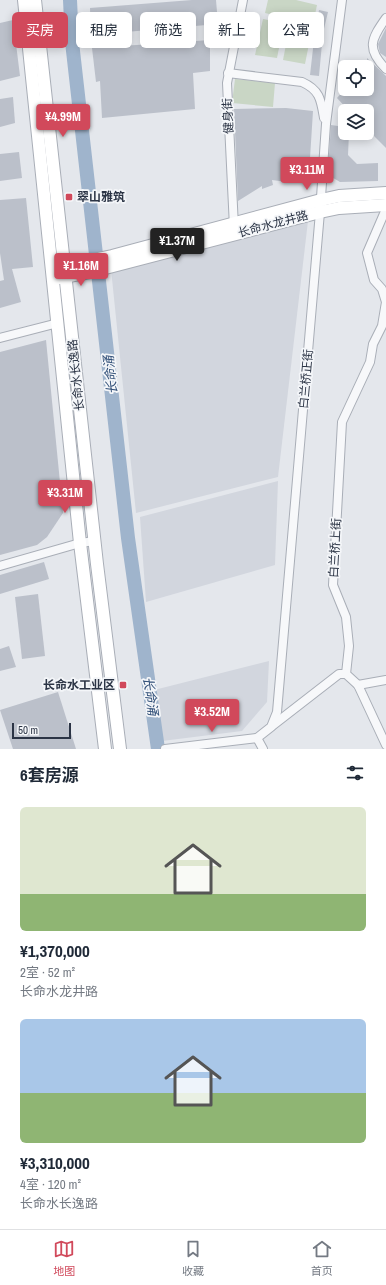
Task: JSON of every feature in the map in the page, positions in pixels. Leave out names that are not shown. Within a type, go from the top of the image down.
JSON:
[{"type":"street","name":"长命水长逸路","points":[[24,0],[80,543],[105,749]]},
{"type":"street","name":"长命水长逸路","points":[[35,0],[95,541],[120,749]]},
{"type":"street","name":"健身街","points":[[234,229],[226,82],[243,0]]},
{"type":"street","name":"白兰桥正街","points":[[271,727],[277,712],[321,206],[326,124],[342,0]]},
{"type":"street","points":[[386,18],[375,33],[372,49],[376,58],[386,69]]},
{"type":"street","points":[[228,73],[302,82],[312,86],[320,98],[326,124]]},
{"type":"street","name":"长命水龙井路","points":[[65,272],[113,261],[321,206],[339,196],[386,194]]},
{"type":"street","name":"长命水龙井路","points":[[321,206],[339,208],[386,205]]},
{"type":"street","name":"白兰桥上街","points":[[346,674],[349,646],[346,617],[333,585],[342,422],[370,362],[373,344],[382,326],[386,302],[382,289],[374,280],[367,253],[386,208]]},
{"type":"street","points":[[52,277],[65,272]]},
{"type":"street","points":[[0,338],[58,323]]},
{"type":"street","points":[[0,566],[80,543],[95,541]]},
{"type":"street","points":[[165,749],[257,738],[340,674],[346,674],[358,685],[386,746]]},
{"type":"street","points":[[358,685],[386,680]]},
{"type":"street","points":[[257,738],[263,749]]},
{"type":"shaded area","points":[[308,221],[278,477],[136,513],[111,269]]},
{"type":"shaded area","points":[[278,481],[275,565],[146,602],[140,517]]},
{"type":"shaded area","points":[[269,661],[267,702],[242,731],[162,741],[154,690]]},
{"type":"green space","points":[[268,0],[296,0],[317,5],[316,12],[265,13]]},
{"type":"green space","points":[[263,19],[268,20],[268,48],[279,48],[277,58],[255,55],[257,48],[260,48],[260,32]]},
{"type":"green space","points":[[285,48],[308,48],[305,64],[283,60]]},
{"type":"green space","points":[[235,79],[275,83],[273,107],[232,103]]},
{"type":"building","points":[[192,0],[216,0],[217,12],[204,12],[204,25],[196,26],[196,12],[140,12],[140,31],[132,31],[132,12],[90,12],[90,8]]},
{"type":"building","points":[[319,10],[328,12],[324,29],[324,12],[319,12]]},
{"type":"building","points":[[12,20],[12,48],[16,48],[20,76],[0,81],[0,23]]},
{"type":"building","points":[[386,28],[386,57],[380,53],[378,44]]},
{"type":"building","points":[[204,40],[204,48],[210,48],[210,71],[193,73],[195,109],[102,118],[100,81],[96,82],[92,48],[132,48],[132,45],[140,45],[140,48],[196,48],[196,41]]},
{"type":"building","points":[[313,48],[322,48],[319,76],[310,75]]},
{"type":"building","points":[[374,65],[386,76],[386,148],[374,136],[374,104],[343,104],[337,98],[339,96],[374,96]]},
{"type":"building","points":[[13,97],[15,123],[0,127],[0,99]]},
{"type":"building","points":[[286,108],[313,111],[309,174],[286,170],[287,182],[272,180],[273,185],[262,189],[262,186],[238,201],[234,109]]},
{"type":"building","points":[[331,125],[338,126],[338,140],[349,140],[348,155],[357,164],[378,163],[378,181],[340,182],[330,176],[328,169]]},
{"type":"building","points":[[19,152],[22,178],[0,181],[0,154]]},
{"type":"building","points":[[26,198],[33,267],[12,269],[21,302],[0,308],[0,281],[4,280],[0,253],[0,200]]},
{"type":"building","points":[[46,340],[63,513],[47,537],[37,545],[0,555],[0,352]]},
{"type":"building","points":[[44,562],[49,579],[0,594],[0,575]]},
{"type":"building","points":[[38,594],[45,656],[22,659],[15,597]]},
{"type":"building","points":[[9,646],[16,667],[0,671],[0,649]]},
{"type":"building","points":[[58,692],[76,749],[13,749],[0,710]]},
{"type":"waterway","name":"长命涌","points":[[70,0],[72,42],[128,538],[158,749]]},
{"type":"place","name":"翠山雅筑","points":[[69,197]]},
{"type":"place","name":"长命水工业区","points":[[123,685]]}]
